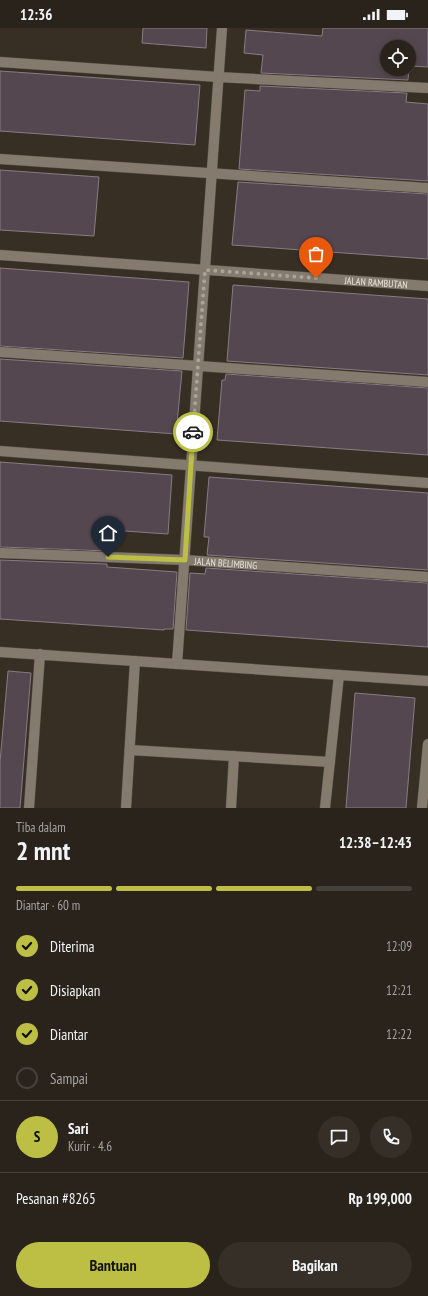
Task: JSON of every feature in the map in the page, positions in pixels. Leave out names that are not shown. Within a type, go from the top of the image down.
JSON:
[{"type":"street","points":[[177,664],[222,28]]},
{"type":"street","points":[[0,62],[218,77],[428,88]]},
{"type":"street","points":[[0,159],[428,188]]},
{"type":"street","name":"JALAN RAMBUTAN","points":[[0,256],[428,286]]},
{"type":"street","points":[[0,352],[428,382]]},
{"type":"street","points":[[0,451],[428,483]]},
{"type":"street","name":"JALAN BELIMBING","points":[[0,552],[185,560],[428,577]]},
{"type":"street","points":[[0,652],[428,681]]},
{"type":"street","points":[[29,808],[40,654]]},
{"type":"street","points":[[126,808],[135,661]]},
{"type":"street","points":[[325,808],[339,675]]},
{"type":"street","points":[[422,808],[428,744]]},
{"type":"street","points":[[130,750],[330,762]]},
{"type":"street","points":[[231,808],[234,756]]},
{"type":"building","points":[[143,28],[207,28],[206,48],[142,43]]},
{"type":"building","points":[[323,28],[428,28],[428,67],[416,66],[416,40],[380,40],[380,76],[408,76],[408,80],[261,73],[263,55],[244,53],[246,30],[322,36]]},
{"type":"building","points":[[0,71],[200,85],[195,145],[0,131]]},
{"type":"building","points":[[260,86],[407,93],[406,102],[428,104],[428,181],[239,169],[245,90],[260,91]]},
{"type":"building","points":[[0,170],[99,177],[94,236],[0,230]]},
{"type":"building","points":[[238,182],[428,194],[428,259],[232,245]]},
{"type":"building","points":[[0,268],[189,282],[183,358],[0,346]]},
{"type":"building","points":[[233,285],[428,299],[428,375],[227,361]]},
{"type":"building","points":[[0,359],[182,371],[176,434],[0,421]]},
{"type":"building","points":[[226,374],[428,388],[428,455],[217,440],[222,380],[225,380]]},
{"type":"building","points":[[0,462],[172,475],[168,534],[110,530],[108,551],[0,547]]},
{"type":"building","points":[[209,477],[428,493],[428,570],[207,555],[209,537],[204,537]]},
{"type":"building","points":[[0,560],[107,564],[107,567],[177,572],[173,629],[164,630],[0,619]]},
{"type":"building","points":[[206,568],[428,583],[428,647],[186,630],[190,573],[205,574]]},
{"type":"building","points":[[8,671],[31,673],[20,808],[0,808],[0,762]]},
{"type":"building","points":[[355,693],[415,698],[406,808],[346,808]]},
{"type":"way so far","points":[[193,432],[205,270],[316,278]]},
{"type":"route","points":[[108,557],[185,560],[193,432]]}]
